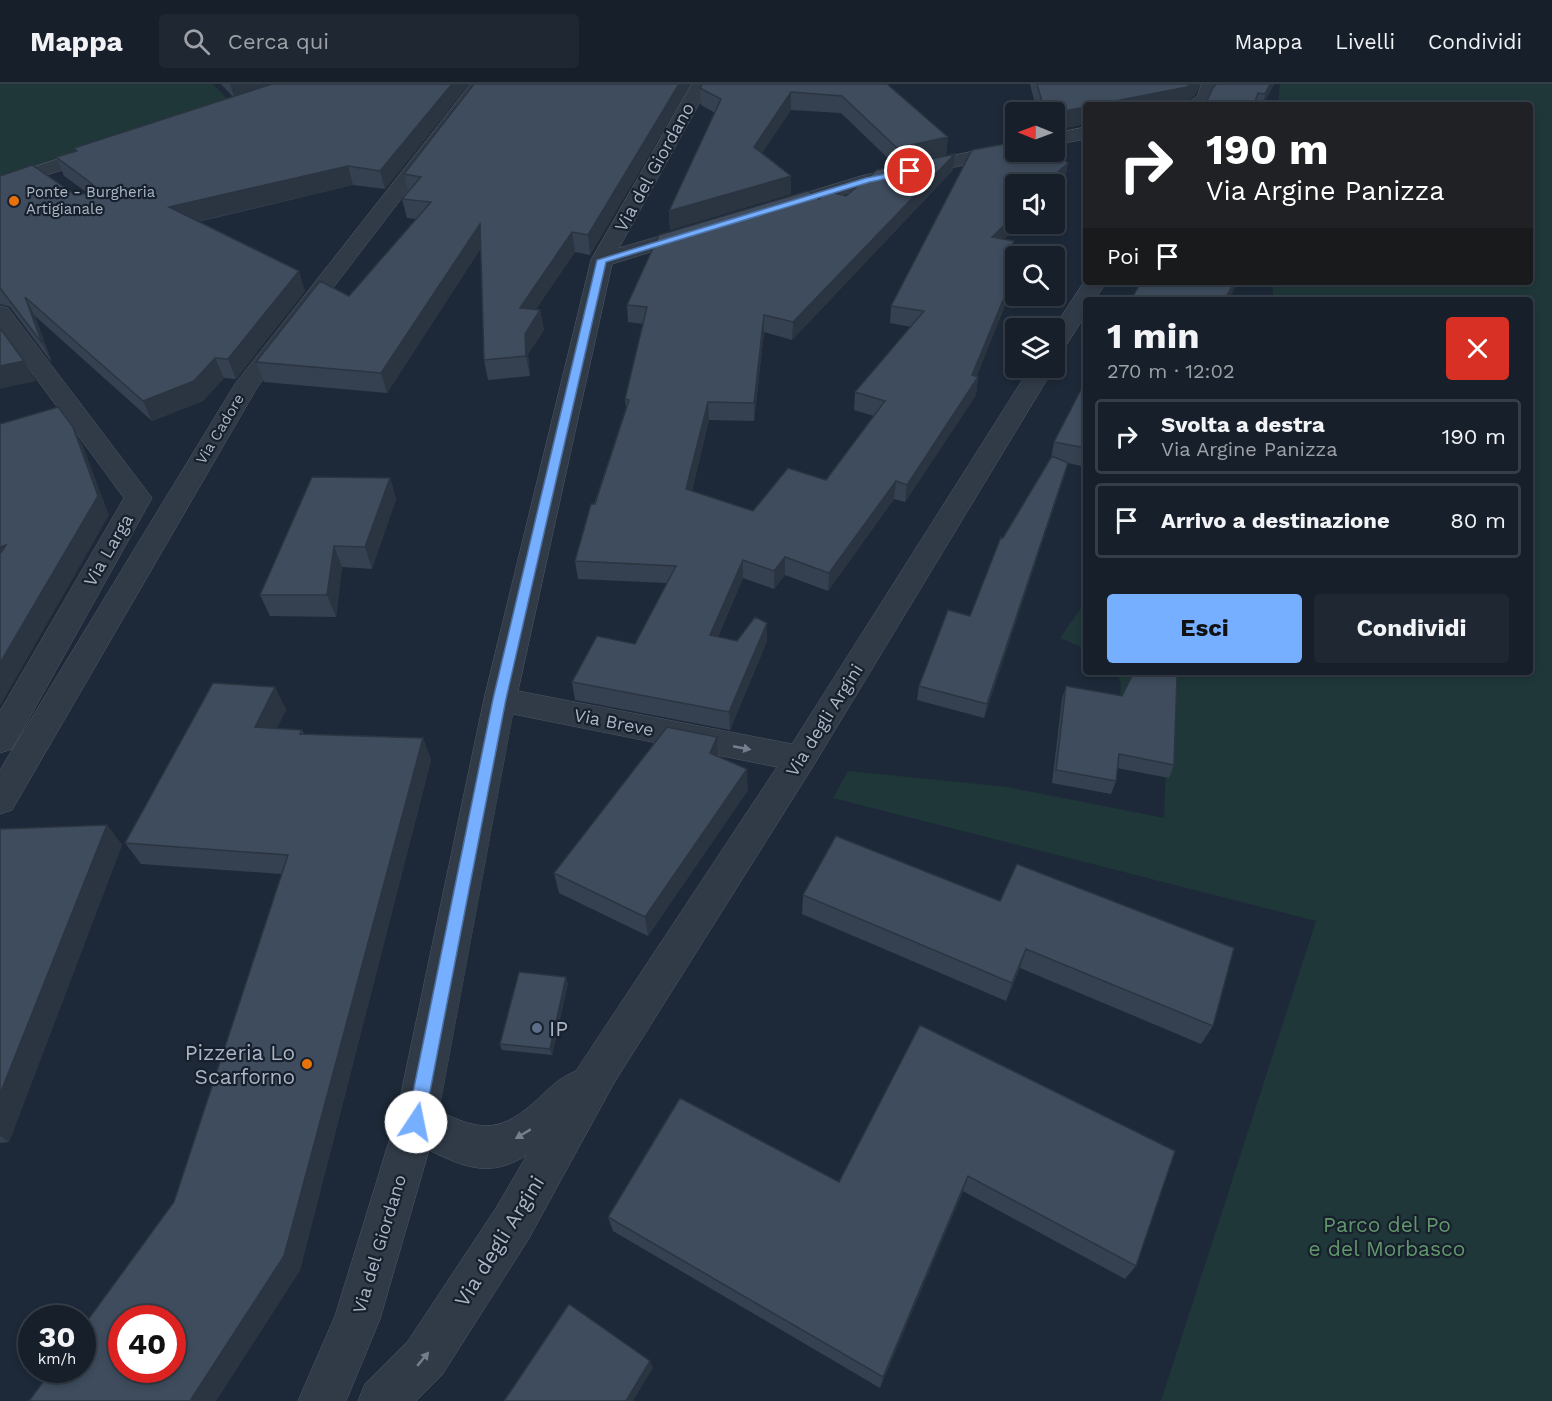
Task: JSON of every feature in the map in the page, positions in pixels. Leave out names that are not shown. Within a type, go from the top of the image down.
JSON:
[{"type":"street","name":"Via Cadore","points":[[0,800],[247,384],[480,84]]},
{"type":"street","name":"Via del Giordano","points":[[322,1401],[357,1319],[416,1122],[500,699],[602,260],[701,84]]},
{"type":"street","points":[[1200,102],[1205,99],[1211,84]]},
{"type":"street","points":[[1065,138],[1083,134]]},
{"type":"street","points":[[0,184],[120,145]]},
{"type":"street","points":[[757,213],[868,180],[1005,150]]},
{"type":"street","points":[[40,171],[57,183]]},
{"type":"street","points":[[602,260],[713,227]]},
{"type":"street","points":[[1065,330],[1083,301]]},
{"type":"street","name":"Via Larga","points":[[0,313],[138,498],[0,740]]},
{"type":"street","name":"Via degli Argini","points":[[382,1401],[425,1358],[512,1224],[600,1069],[800,759],[1036,378]]},
{"type":"street","name":"Via Breve","points":[[500,699],[800,759]]},
{"type":"street","name":"Via degli Argini","points":[[416,1122],[461,1144],[482,1148],[501,1147],[544,1121],[600,1069]]},
{"type":"green space","points":[[0,84],[213,84],[232,104],[0,179]]},
{"type":"green space","name":"Parco del Po e del Morbasco","points":[[1280,84],[1552,84],[1552,1401],[1161,1401],[1316,921],[833,798],[848,771],[1007,787],[1164,818],[1168,717],[1119,708],[1121,683],[1117,675],[1533,675],[1533,297],[1273,297],[1273,285],[1533,285],[1533,102],[1278,102]]},
{"type":"green space","points":[[1083,605],[1083,648],[1060,638]]},
{"type":"building","points":[[272,84],[452,84],[380,171],[348,166],[169,207],[299,271],[228,359],[215,358],[194,381],[143,401],[25,297],[42,343],[0,288],[0,176],[32,165],[74,194],[89,194],[95,188],[91,183],[56,157],[77,151],[74,148]]},
{"type":"building","points":[[474,84],[679,84],[588,235],[572,232],[520,308],[540,310],[525,334],[526,356],[484,360],[480,224],[381,373],[256,362],[320,281],[349,296],[431,202],[402,199],[421,177],[404,174]]},
{"type":"building","points":[[702,84],[887,84],[948,137],[897,148],[842,96],[791,92],[754,147],[791,176],[669,211],[721,99],[700,88]]},
{"type":"building","points":[[1037,84],[1191,84],[1187,87],[1110,102],[1083,102],[1083,108],[1065,111],[1065,102],[1042,102]]},
{"type":"building","points":[[1216,84],[1270,84],[1265,94],[1258,93],[1255,102],[1206,102]]},
{"type":"building","points":[[1005,144],[1005,162],[1065,161],[1068,163],[1056,174],[1005,174],[1005,225],[992,237],[1014,241],[1011,246],[1005,246],[1005,296],[972,375],[978,377],[907,485],[896,481],[829,573],[785,557],[774,571],[743,560],[710,635],[737,641],[755,617],[767,623],[729,712],[572,682],[597,636],[635,644],[676,566],[575,561],[591,504],[595,504],[629,400],[625,399],[647,307],[627,305],[659,235],[808,191],[819,199],[828,191],[846,196],[877,170],[955,154],[793,322],[764,315],[754,403],[708,402],[686,489],[753,511],[788,468],[826,480],[885,401],[855,392],[924,311],[891,306],[972,150]]},
{"type":"building","points":[[1139,285],[1233,285],[1226,297],[1133,297]]},
{"type":"building","points":[[0,328],[24,361],[0,366]]},
{"type":"building","points":[[1083,386],[1083,447],[1054,442]]},
{"type":"building","points":[[58,407],[73,427],[98,496],[0,663],[0,554],[6,545],[0,547],[0,424]]},
{"type":"building","points":[[1052,456],[1068,463],[987,704],[919,686],[948,610],[970,616],[1001,537],[1003,538]]},
{"type":"building","points":[[312,477],[390,478],[365,547],[334,546],[327,595],[260,595]]},
{"type":"building","points":[[1132,675],[1178,675],[1174,765],[1119,754],[1116,781],[1056,770],[1066,686],[1122,696]]},
{"type":"building","points":[[213,683],[275,687],[255,727],[302,730],[300,734],[423,738],[284,1256],[190,1401],[29,1401],[42,1383],[96,1383],[96,1309],[174,1202],[288,855],[125,843]]},
{"type":"building","points":[[667,727],[717,737],[710,753],[747,769],[645,917],[554,873]]},
{"type":"building","points":[[107,825],[0,1094],[0,829]]},
{"type":"building","points":[[836,836],[1000,901],[1017,864],[1234,948],[1213,1026],[1026,949],[1012,983],[803,895]]},
{"type":"building","points":[[519,972],[566,977],[550,1049],[500,1044]]},
{"type":"building","points":[[920,1025],[1175,1151],[1136,1266],[968,1176],[883,1377],[608,1217],[680,1098],[839,1182]]},
{"type":"building","points":[[569,1304],[650,1361],[626,1401],[504,1401]]},
{"type":"place","name":"Ponte - Burgheria Artigianale","points":[[14,201]]},
{"type":"place","name":"IP","points":[[537,1028]]},
{"type":"place","name":"Pizzeria Lo Scarforno","points":[[307,1064]]},
{"type":"route","points":[[416,1122],[500,699],[602,260],[868,180],[910,171]]}]
